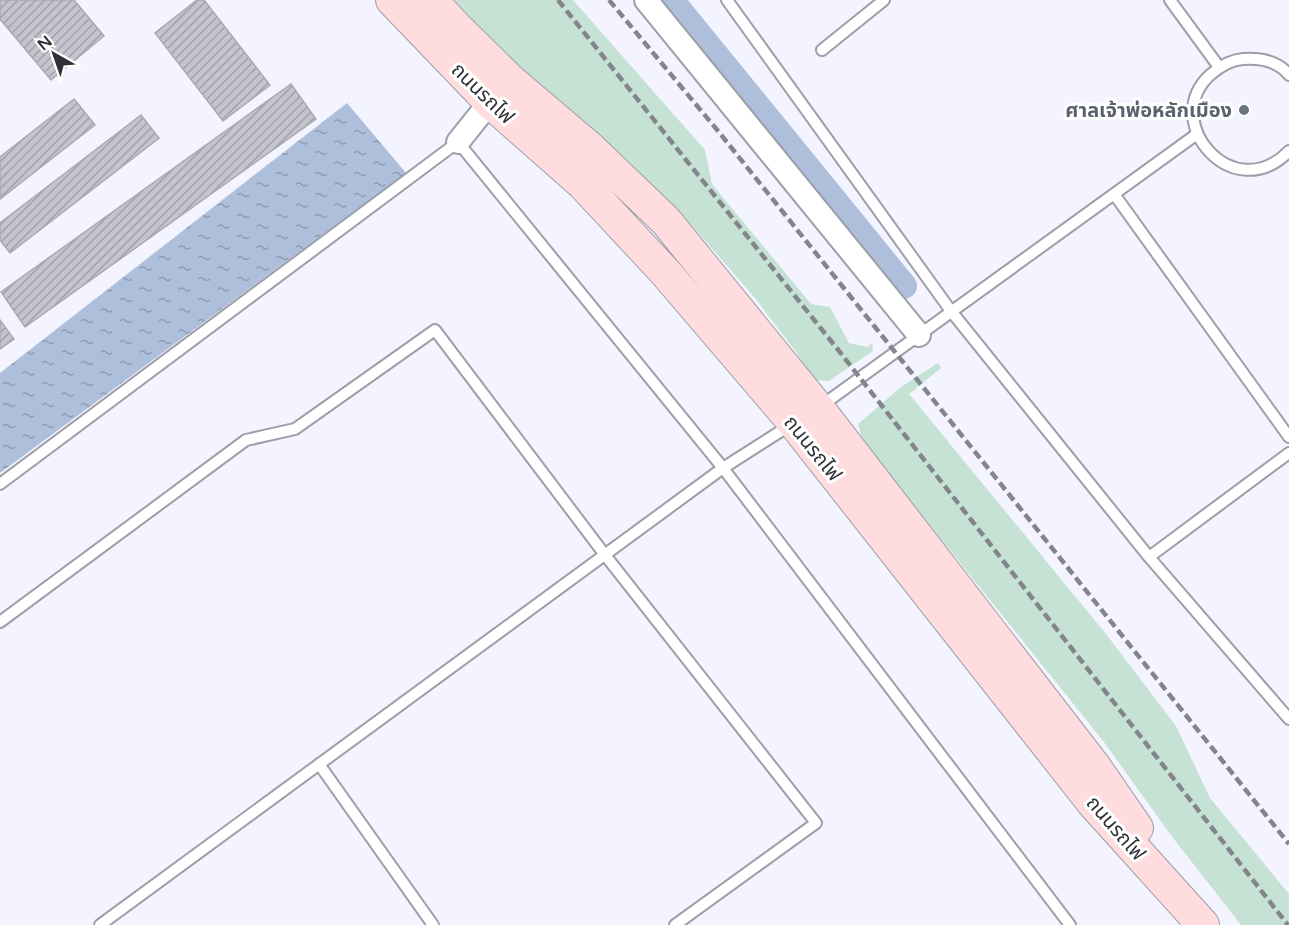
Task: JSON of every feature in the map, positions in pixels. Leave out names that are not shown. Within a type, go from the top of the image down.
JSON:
[{"type":"main road","name":"ถนนรถไฟ","points":[[392,0],[490,102],[590,192],[806,416]]},
{"type":"main road","name":"ถนนรถไฟ","points":[[431,0],[512,81],[666,220],[806,416],[1095,767],[1204,925]]},
{"type":"street","points":[[646,0],[919,335]]},
{"type":"street","points":[[458,142],[490,102]]},
{"type":"lane","points":[[727,0],[951,311],[1149,557],[1289,719]]},
{"type":"lane","points":[[822,50],[884,0]]},
{"type":"lane","points":[[1170,0],[1219,67]]},
{"type":"lane","points":[[1287,157],[1259,169],[1240,169],[1222,163],[1207,150],[1197,134],[1193,116],[1196,96],[1206,79],[1219,67],[1237,59],[1256,58],[1275,64],[1288,72]]},
{"type":"lane","points":[[100,925],[723,468],[806,416],[1197,134]]},
{"type":"lane","points":[[0,484],[458,142],[723,468],[1070,925]]},
{"type":"lane","points":[[1114,194],[1289,437]]},
{"type":"lane","points":[[0,622],[246,440],[295,429],[435,330],[604,555],[816,823],[675,925]]},
{"type":"lane","points":[[1149,557],[1289,453]]},
{"type":"lane","points":[[319,764],[433,925]]},
{"type":"green space","points":[[454,0],[573,0],[705,150],[712,184],[811,304],[830,307],[849,343],[867,347],[872,343],[873,351],[829,381],[812,380],[796,352],[755,298],[681,213],[624,157],[508,59]]},
{"type":"green space","points":[[938,363],[941,368],[909,394],[1106,634],[1176,726],[1210,798],[1289,894],[1289,925],[1241,925],[1170,834],[1104,742],[863,442],[858,424],[901,387]]},
{"type":"water","points":[[347,103],[406,173],[0,473],[0,373]]},
{"type":"building","points":[[0,0],[74,0],[104,36],[51,80],[0,19]]},
{"type":"building","points":[[197,0],[204,0],[270,85],[223,121],[155,33]]},
{"type":"building","points":[[291,84],[316,119],[25,327],[1,292]]},
{"type":"building","points":[[74,99],[95,125],[0,199],[0,157]]},
{"type":"building","points":[[141,115],[159,138],[10,253],[0,240],[0,223]]},
{"type":"building","points":[[0,320],[14,339],[0,349]]},
{"type":"waterway","points":[[671,0],[904,286]]},
{"type":"railway","points":[[558,0],[839,351],[1288,925]]},
{"type":"railway","points":[[609,0],[718,131],[1289,844]]},
{"type":"place","name":"ศาลเจ้าพ่อหลักเมือง","points":[[1244,110]]}]
